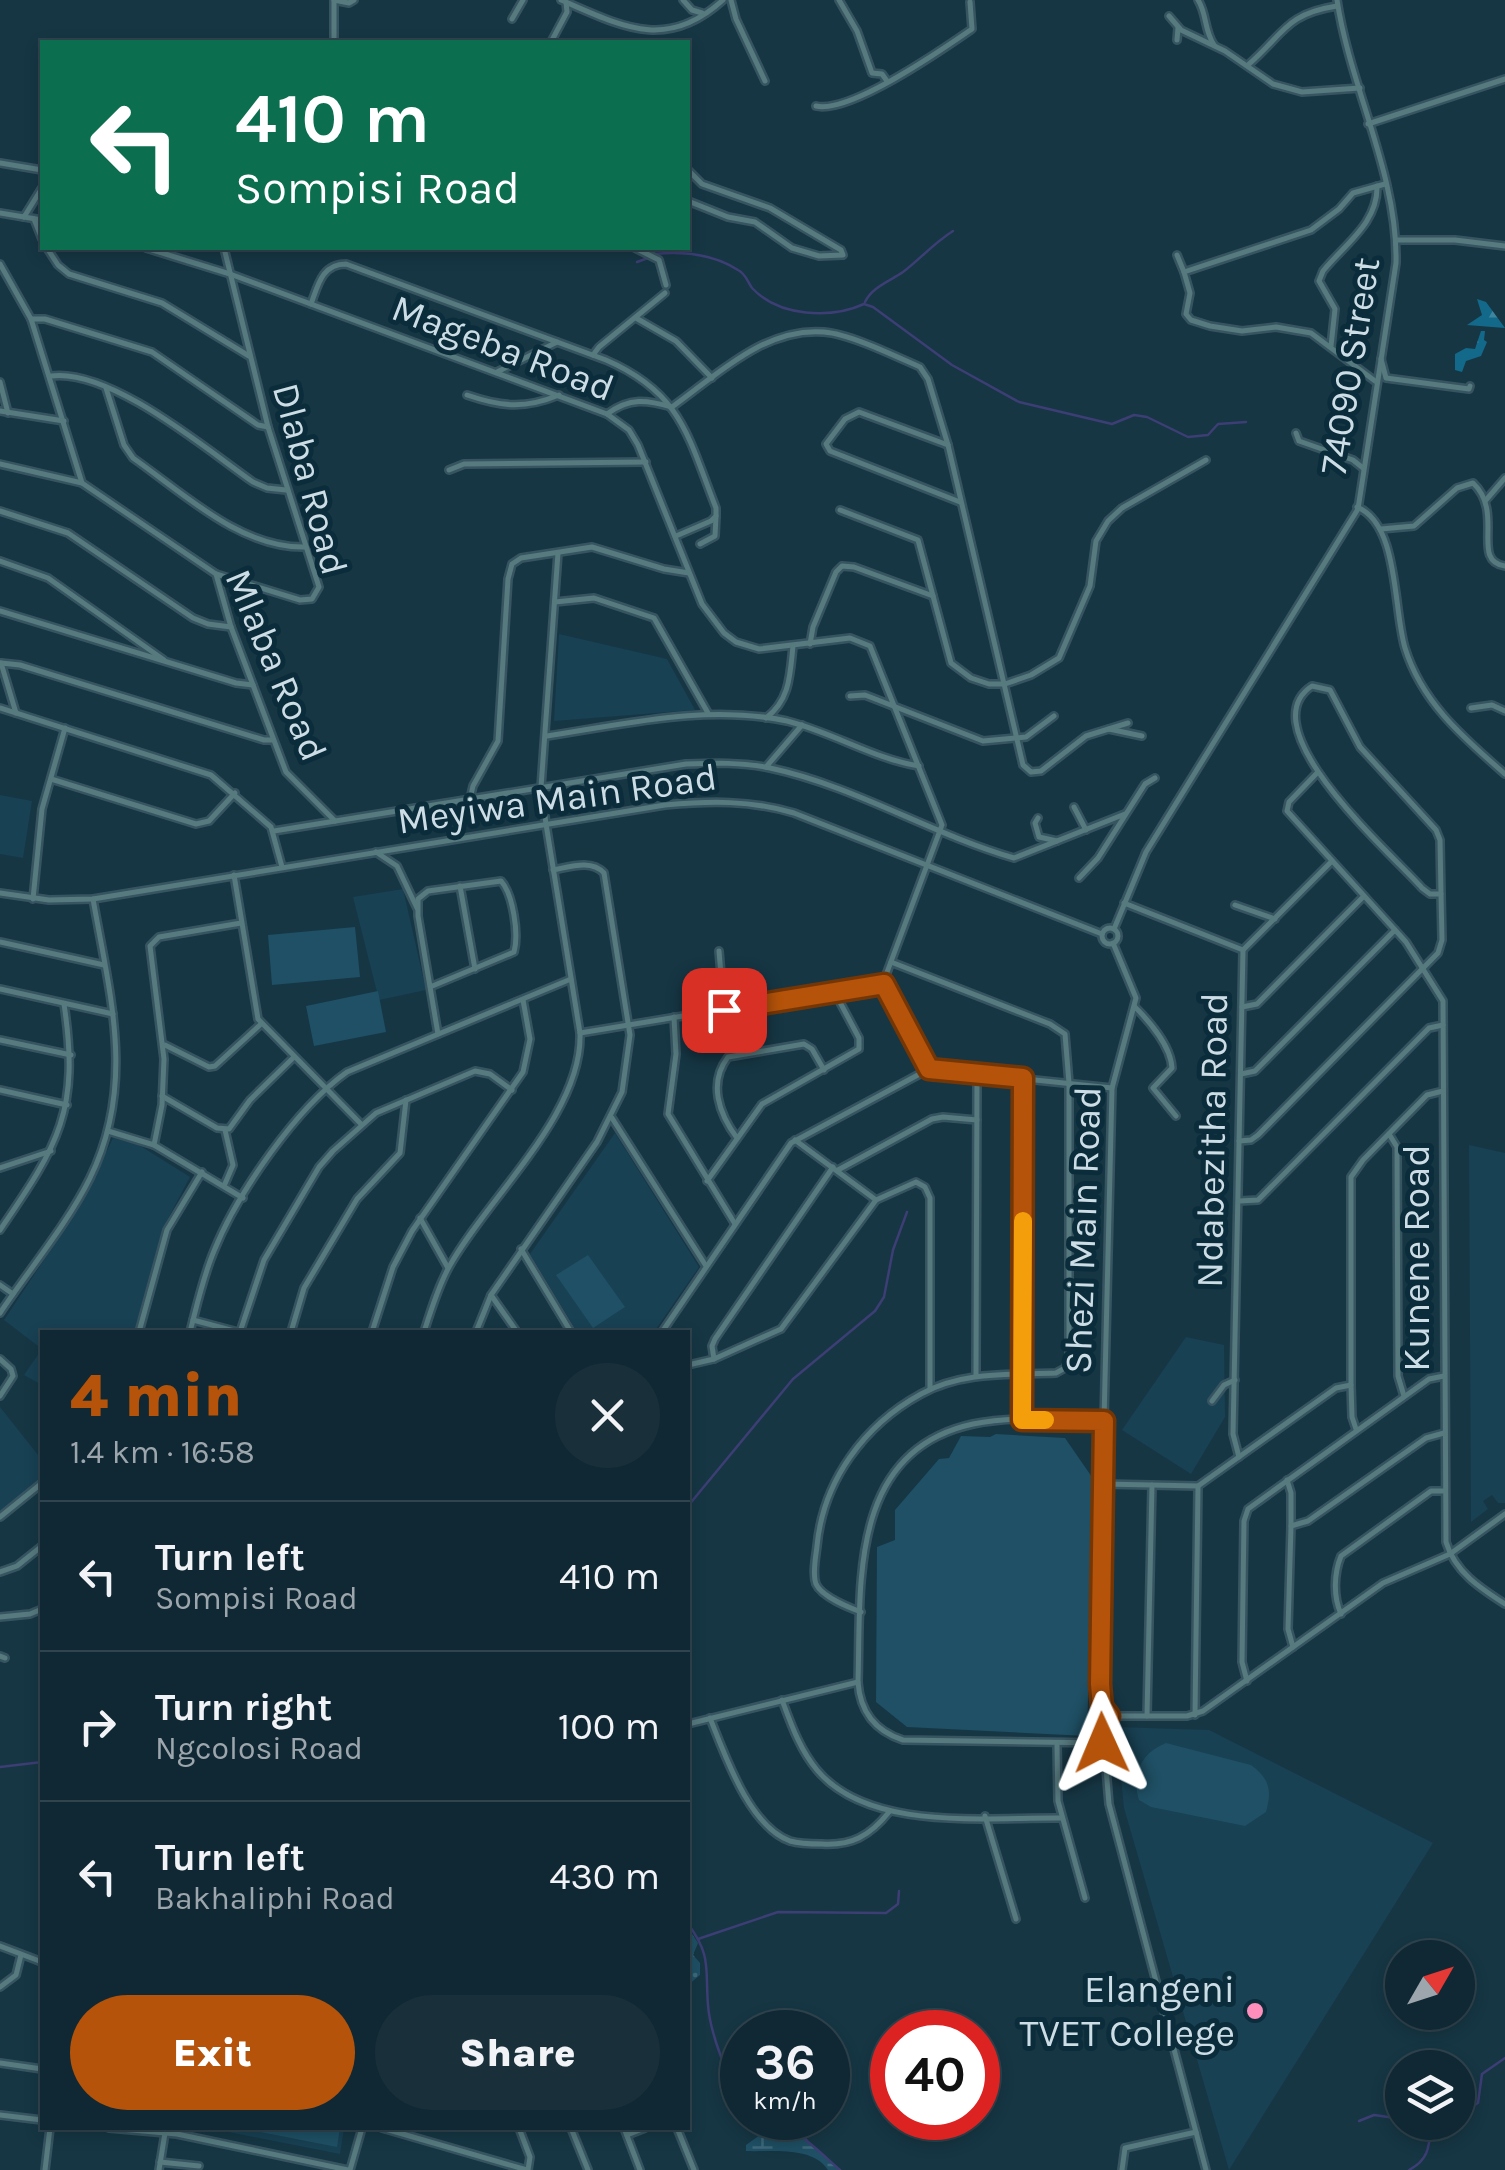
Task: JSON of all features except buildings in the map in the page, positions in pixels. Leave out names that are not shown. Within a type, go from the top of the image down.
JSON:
[{"type":"street","points":[[334,40],[334,0],[349,4],[354,0]]},
{"type":"street","points":[[512,19],[523,0]]},
{"type":"street","points":[[683,0],[692,10],[705,13]]},
{"type":"street","points":[[564,1],[604,19],[659,31],[678,30],[727,0],[765,81]]},
{"type":"street","points":[[839,0],[857,31],[872,73],[882,74],[887,81]]},
{"type":"street","points":[[1198,0],[1203,8],[1205,31],[1215,47]]},
{"type":"street","points":[[552,40],[567,12],[564,1]]},
{"type":"street","points":[[816,106],[838,106],[937,53],[972,28],[970,1]]},
{"type":"street","points":[[1248,65],[1290,22],[1337,3]]},
{"type":"street","name":"74090 Street","points":[[1337,3],[1396,240],[1396,262],[1356,507]]},
{"type":"street","points":[[1168,16],[1178,28],[1248,65],[1273,84],[1324,92],[1360,88]]},
{"type":"street","points":[[1177,40],[1178,28]]},
{"type":"street","points":[[1368,124],[1505,78]]},
{"type":"street","points":[[0,163],[40,170]]},
{"type":"street","points":[[690,172],[708,187],[768,207],[844,255],[818,256],[792,248],[755,222],[728,217],[690,202]]},
{"type":"street","points":[[1184,272],[1310,230],[1353,193],[1381,185],[1373,216],[1322,271],[1319,281],[1335,309],[1330,346]]},
{"type":"street","points":[[24,217],[40,191]]},
{"type":"street","points":[[0,213],[40,220]]},
{"type":"street","points":[[34,218],[40,234]]},
{"type":"street","points":[[1396,240],[1455,240],[1505,246]]},
{"type":"street","points":[[48,250],[69,274],[162,303],[248,356]]},
{"type":"street","name":"Mageba Road","points":[[152,250],[230,274],[607,414],[628,430],[646,462],[706,613],[724,633],[736,642],[759,648],[850,638],[870,646],[920,766],[942,831]]},
{"type":"street","name":"Dlaba Road","points":[[216,574],[300,600],[312,599],[319,587],[286,490],[248,356],[224,250]]},
{"type":"street","points":[[640,250],[654,255],[662,265],[666,285]]},
{"type":"street","points":[[1178,255],[1190,294],[1186,314],[1194,322],[1242,331],[1292,329],[1311,333],[1376,381]]},
{"type":"street","points":[[0,264],[30,318],[82,483]]},
{"type":"street","points":[[311,304],[323,274],[342,264],[593,355],[644,379],[672,407],[688,436],[716,508],[715,536],[700,544]]},
{"type":"street","points":[[593,355],[666,293]]},
{"type":"street","points":[[30,318],[140,347],[258,425],[268,427]]},
{"type":"street","points":[[636,318],[676,341],[712,378]]},
{"type":"street","points":[[672,407],[765,342],[800,334],[829,332],[920,368],[928,378],[948,446],[1023,765],[1036,772],[1086,736],[1128,723]]},
{"type":"street","points":[[498,372],[557,342]]},
{"type":"street","points":[[1380,356],[1386,378],[1468,389],[1470,386]]},
{"type":"street","points":[[50,376],[64,375],[134,399],[254,482],[286,490]]},
{"type":"street","points":[[0,382],[4,412],[64,422]]},
{"type":"street","points":[[106,388],[124,445],[133,458],[237,530],[288,546],[306,547]]},
{"type":"street","points":[[467,396],[518,407],[559,395]]},
{"type":"street","points":[[607,414],[631,400],[658,401],[672,407]]},
{"type":"street","points":[[948,446],[859,412],[846,419],[826,444],[830,451],[960,502]]},
{"type":"street","points":[[1296,434],[1299,442],[1353,460],[1363,468]]},
{"type":"street","points":[[840,510],[918,540],[954,668],[984,682],[1005,684],[1031,676],[1059,658],[1092,579],[1096,540],[1108,521],[1122,508],[1206,460]]},
{"type":"street","points":[[449,470],[464,464],[646,462]]},
{"type":"street","name":"Mlaba Road","points":[[0,464],[82,483],[216,574],[231,627],[290,778],[335,821]]},
{"type":"street","points":[[1486,500],[1505,478]]},
{"type":"street","points":[[1381,529],[1414,526],[1467,483],[1476,485],[1486,500],[1490,519],[1488,552],[1493,562],[1505,566]]},
{"type":"street","points":[[1114,930],[1146,852],[1356,507],[1372,516],[1381,529],[1398,619],[1416,676],[1451,725],[1505,774]]},
{"type":"street","points":[[0,511],[68,533],[194,618],[231,627]]},
{"type":"street","points":[[675,536],[711,522],[716,516]]},
{"type":"street","points":[[470,798],[470,791],[498,741],[510,568],[521,558],[592,547],[689,572]]},
{"type":"street","points":[[425,1330],[448,1268],[561,1106],[577,1066],[580,1033],[541,787],[558,552]]},
{"type":"street","points":[[0,562],[48,578],[166,662]]},
{"type":"street","points":[[810,644],[828,590],[842,566],[933,596]]},
{"type":"street","points":[[555,602],[594,598],[654,618],[708,714]]},
{"type":"street","points":[[0,611],[253,685]]},
{"type":"street","points":[[132,652],[138,640]]},
{"type":"street","points":[[766,718],[778,709],[785,693],[793,646]]},
{"type":"street","points":[[16,713],[0,662],[273,740]]},
{"type":"street","points":[[1240,1141],[1254,1138],[1441,948],[1441,894],[1440,840],[1436,830],[1360,747],[1330,690],[1317,685],[1305,690],[1294,713],[1299,738],[1317,773],[1425,891],[1441,894]]},
{"type":"street","points":[[850,696],[866,695],[983,741],[1031,734],[1054,716]]},
{"type":"street","points":[[1471,708],[1492,705],[1505,711]]},
{"type":"street","points":[[0,708],[203,770],[235,793],[274,831],[282,868]]},
{"type":"street","points":[[547,736],[708,714],[766,718],[802,725],[920,766]]},
{"type":"street","points":[[766,767],[802,725]]},
{"type":"street","points":[[33,899],[40,820],[66,728]]},
{"type":"street","points":[[1106,728],[1142,736]]},
{"type":"street","points":[[274,831],[686,764],[766,767],[807,778],[1014,858],[1125,814]]},
{"type":"street","name":"Kunene Road","points":[[1317,773],[1286,808],[1395,930],[1443,1001],[1444,1490],[1445,1535],[1450,1554]]},
{"type":"street","points":[[1079,878],[1098,858],[1145,784],[1155,778]]},
{"type":"street","points":[[50,779],[196,824],[209,820],[235,793]]},
{"type":"street","name":"Meyiwa Main Road","points":[[0,893],[33,899],[94,898],[666,805],[722,800],[794,814],[1102,934]]},
{"type":"street","points":[[1074,807],[1086,830]]},
{"type":"street","points":[[1038,818],[1035,824],[1039,836],[1060,842]]},
{"type":"street","points":[[929,1069],[884,984],[942,831]]},
{"type":"street","points":[[376,852],[397,866],[418,909]]},
{"type":"street","points":[[1243,950],[1332,861]]},
{"type":"street","points":[[477,1330],[491,1294],[612,1118],[626,1079],[629,1024],[604,873],[596,865],[553,870]]},
{"type":"street","points":[[234,875],[260,1024],[360,1124]]},
{"type":"street","points":[[430,987],[514,952],[517,942],[505,884],[494,880],[424,893],[418,899],[418,909],[430,987],[438,1034]]},
{"type":"street","points":[[460,886],[474,969]]},
{"type":"street","points":[[1242,1007],[1254,1006],[1364,896]]},
{"type":"street","points":[[0,1314],[86,1186],[108,1130],[117,1081],[112,1014],[94,898]]},
{"type":"street","name":"Ndabezitha Road","points":[[1124,903],[1243,950],[1234,1442],[1239,1457]]},
{"type":"street","points":[[1235,905],[1275,919]]},
{"type":"street","points":[[154,1145],[162,1096],[164,1045],[150,952],[152,942],[160,937],[241,923]]},
{"type":"street","points":[[1107,929],[1118,936],[1114,942],[1106,943],[1102,934],[1107,929]]},
{"type":"street","points":[[1241,1074],[1255,1071],[1395,930]]},
{"type":"street","points":[[0,942],[104,965]]},
{"type":"street","points":[[1114,942],[1134,991],[1135,1007],[1149,1022],[1172,1061],[1172,1068],[1153,1088],[1176,1116]]},
{"type":"street","points":[[719,951],[724,1010]]},
{"type":"street","points":[[720,962],[729,960]]},
{"type":"street","points":[[861,1612],[822,1591],[815,1581],[823,1510],[842,1468],[868,1434],[930,1389],[976,1376],[1056,1373],[1068,1363],[1068,1044],[1061,1030],[892,962]]},
{"type":"street","points":[[191,1330],[215,1247],[282,1136],[325,1090],[346,1072],[571,979]]},
{"type":"street","points":[[580,1033],[884,984]]},
{"type":"street","points":[[0,989],[112,1014]]},
{"type":"street","points":[[707,1181],[762,1104],[853,1055],[860,1045],[834,991]]},
{"type":"street","points":[[373,1330],[393,1267],[420,1218],[523,1072],[529,1053],[523,999]]},
{"type":"street","points":[[0,1230],[51,1151],[67,1105],[71,1055],[64,1004]]},
{"type":"street","name":"Shezi Main Road","points":[[1102,1722],[1095,1716],[1102,1707],[1112,1088],[1135,1007]]},
{"type":"street","points":[[674,1018],[676,1054],[668,1110],[735,1224]]},
{"type":"street","points":[[164,1045],[215,1066],[260,1024]]},
{"type":"street","points":[[1239,1201],[1258,1200],[1428,1028],[1442,1026]]},
{"type":"street","points":[[0,1040],[71,1055]]},
{"type":"street","points":[[737,1138],[718,1105],[722,1065],[728,1057],[804,1044],[812,1048],[824,1070]]},
{"type":"street","points":[[162,1096],[225,1130],[293,1058]]},
{"type":"street","points":[[663,1330],[795,1140],[929,1069],[1112,1088]]},
{"type":"street","points":[[240,1330],[264,1260],[319,1167],[360,1124],[376,1113],[475,1071],[490,1074],[512,1090]]},
{"type":"street","points":[[976,1376],[977,1074]]},
{"type":"street","points":[[1022,1420],[1023,1078]]},
{"type":"street","points":[[0,1090],[67,1105]]},
{"type":"street","points":[[1356,1430],[1351,1384],[1351,1177],[1355,1168],[1427,1095],[1443,1091]]},
{"type":"street","points":[[292,1330],[304,1288],[357,1199],[400,1153],[406,1100]]},
{"type":"street","points":[[714,1359],[715,1340],[835,1169],[932,1119],[943,1116],[977,1120]]},
{"type":"street","points":[[612,1118],[706,1266]]},
{"type":"street","points":[[108,1130],[154,1145],[243,1198]]},
{"type":"street","points":[[224,1186],[234,1165],[225,1130]]},
{"type":"street","points":[[1389,1134],[1397,1146],[1398,1376],[1404,1396]]},
{"type":"street","points":[[795,1140],[876,1200]]},
{"type":"street","points":[[0,1168],[51,1151]]},
{"type":"street","points":[[140,1330],[167,1230],[202,1172]]},
{"type":"street","points":[[690,1364],[714,1359],[783,1328],[876,1200],[913,1182],[923,1184],[929,1192],[930,1389]]},
{"type":"street","points":[[420,1218],[448,1268]]},
{"type":"street","points":[[521,1250],[570,1330]]},
{"type":"street","points":[[0,1285],[13,1294]]},
{"type":"street","points":[[491,1294],[516,1330]]},
{"type":"street","points":[[194,1320],[232,1330]]},
{"type":"street","points":[[0,1359],[12,1372],[0,1396]]},
{"type":"street","points":[[1247,1680],[1242,1662],[1246,1514],[1256,1502],[1404,1396],[1432,1377],[1444,1376]]},
{"type":"street","points":[[1212,1401],[1224,1385],[1235,1380]]},
{"type":"street","points":[[1104,1484],[1198,1486],[1336,1388],[1351,1384]]},
{"type":"street","points":[[1102,1743],[903,1740],[884,1732],[870,1720],[858,1682],[862,1554],[881,1493],[897,1471],[919,1450],[970,1424],[1104,1421]]},
{"type":"street","points":[[1291,1526],[1308,1522],[1426,1438],[1444,1432]]},
{"type":"street","points":[[1286,1480],[1291,1493],[1288,1629],[1293,1648]]},
{"type":"street","points":[[0,1518],[40,1485]]},
{"type":"street","points":[[1147,1716],[1152,1485]]},
{"type":"street","points":[[1195,1715],[1198,1486]]},
{"type":"street","points":[[1341,1614],[1336,1594],[1341,1556],[1431,1491],[1444,1490]]},
{"type":"street","points":[[1206,2170],[1112,1815],[1102,1722],[1109,1716],[1195,1715],[1395,1576],[1450,1554],[1505,1514]]},
{"type":"street","points":[[0,1572],[17,1566],[40,1548]]},
{"type":"street","points":[[1450,1554],[1474,1584],[1505,1604]]},
{"type":"street","points":[[0,1617],[40,1609]]},
{"type":"street","points":[[690,1723],[858,1682]]},
{"type":"street","points":[[782,1700],[816,1770],[850,1798],[889,1812],[1062,1818]]},
{"type":"street","points":[[1102,1707],[1109,1716]]},
{"type":"street","points":[[710,1718],[741,1790],[772,1829],[788,1840],[850,1844],[889,1812]]},
{"type":"street","points":[[1057,1744],[1056,1790],[1085,1898]]},
{"type":"street","points":[[986,1816],[1016,1918]]},
{"type":"street","points":[[0,1946],[40,1961]]},
{"type":"street","points":[[0,1987],[16,1974],[20,1955]]},
{"type":"street","points":[[0,2063],[40,2069]]},
{"type":"street","points":[[0,2115],[40,2120]]},
{"type":"street","points":[[45,2170],[50,2130]]},
{"type":"street","points":[[131,2130],[165,2133],[349,2170],[361,2130]]},
{"type":"street","points":[[389,2130],[528,2170],[530,2157],[520,2130]]},
{"type":"street","points":[[573,2130],[588,2170]]},
{"type":"street","points":[[678,2130],[694,2170]]},
{"type":"street","points":[[625,2131],[640,2170]]},
{"type":"street","points":[[1122,2170],[1125,2148],[1196,2132]]},
{"type":"street","points":[[159,2170],[165,2133]]},
{"type":"street","points":[[160,2162],[199,2166]]},
{"type":"street","points":[[308,2170],[314,2170],[316,2162]]},
{"type":"shaded area","points":[[559,634],[667,659],[695,710],[554,721]]},
{"type":"shaded area","points":[[0,795],[32,801],[23,858],[0,854]]},
{"type":"shaded area","points":[[403,889],[426,990],[379,1000],[353,897]]},
{"type":"shaded area","points":[[615,1133],[699,1267],[655,1330],[576,1330],[530,1254]]},
{"type":"shaded area","points":[[113,1138],[139,1145],[190,1177],[163,1228],[135,1330],[40,1330],[40,1347],[4,1320],[82,1203]]},
{"type":"shaded area","points":[[1469,1145],[1505,1153],[1505,1503],[1498,1503],[1492,1495],[1483,1501],[1488,1509],[1471,1522]]},
{"type":"shaded area","points":[[1186,1337],[1224,1345],[1225,1417],[1191,1474],[1122,1430]]},
{"type":"shaded area","points":[[40,1352],[40,1384],[24,1375]]},
{"type":"shaded area","points":[[0,1407],[40,1457],[40,1480],[0,1511]]},
{"type":"shaded area","name":"Elangeni TVET College","points":[[1116,1727],[1209,1730],[1433,1843],[1229,2170],[1124,1808]]},
{"type":"shaded area","points":[[218,2130],[344,2130],[340,2154]]},
{"type":"green space","points":[[1477,299],[1486,302],[1505,328],[1467,325],[1482,315]]},
{"type":"green space","points":[[1481,331],[1485,331],[1487,342],[1481,356],[1466,361],[1462,372],[1455,370],[1455,354],[1466,348],[1475,349]]},
{"type":"green space","points":[[355,927],[360,977],[272,985],[268,935]]},
{"type":"green space","points":[[378,991],[386,1032],[314,1046],[306,1006]]},
{"type":"green space","points":[[588,1255],[625,1307],[593,1328],[556,1275]]},
{"type":"green space","points":[[961,1436],[1065,1438],[1094,1480],[1087,1736],[907,1727],[876,1702],[877,1547],[895,1540],[895,1510],[939,1459],[949,1458]]},
{"type":"green space","points":[[1166,1743],[1251,1765],[1268,1786],[1266,1812],[1245,1826],[1151,1807],[1139,1800],[1136,1782],[1140,1766],[1150,1752]]},
{"type":"green space","points":[[690,1931],[698,1943],[693,1955],[700,1963],[700,1975],[690,1983]]},
{"type":"green space","points":[[250,2130],[340,2130],[337,2147]]},
{"type":"green space","points":[[753,2140],[808,2140],[841,2170],[828,2170],[813,2157],[802,2154],[746,2151],[746,2145]]},
{"type":"waterway","points":[[865,302],[877,288],[953,231]]},
{"type":"waterway","points":[[654,254],[718,260],[741,272],[763,298],[791,310],[821,313],[864,304],[873,307],[952,365],[1019,402],[1112,424],[1134,415],[1147,417],[1188,437],[1208,435],[1218,424],[1246,422]]},
{"type":"waterway","points":[[637,262],[648,258]]},
{"type":"waterway","points":[[690,1504],[793,1379],[875,1311],[884,1297],[893,1250],[907,1212]]},
{"type":"waterway","points":[[0,1767],[40,1762]]},
{"type":"waterway","points":[[698,1939],[778,1912],[886,1913],[898,1904],[899,1891]]},
{"type":"waterway","points":[[690,1927],[704,1954],[709,2016],[720,2053]]},
{"type":"waterway","points":[[1475,2105],[1482,2074],[1505,2058]]},
{"type":"waterway","points":[[1359,2121],[1374,2115],[1385,2117]]},
{"type":"waterway","points":[[805,2140],[840,2170]]},
{"type":"waterway","points":[[1409,2170],[1424,2158],[1429,2140]]},
{"type":"slow traffic","points":[[1023,1221],[1022,1420],[1045,1420]]},
{"type":"place","name":"Elangeni TVET College","points":[[1255,2011]]},
{"type":"route","points":[[724,1010],[884,984],[929,1069],[1023,1078],[1022,1420],[1104,1421],[1100,1684],[1102,1707],[1109,1716],[1102,1722],[1102,1743]]}]
